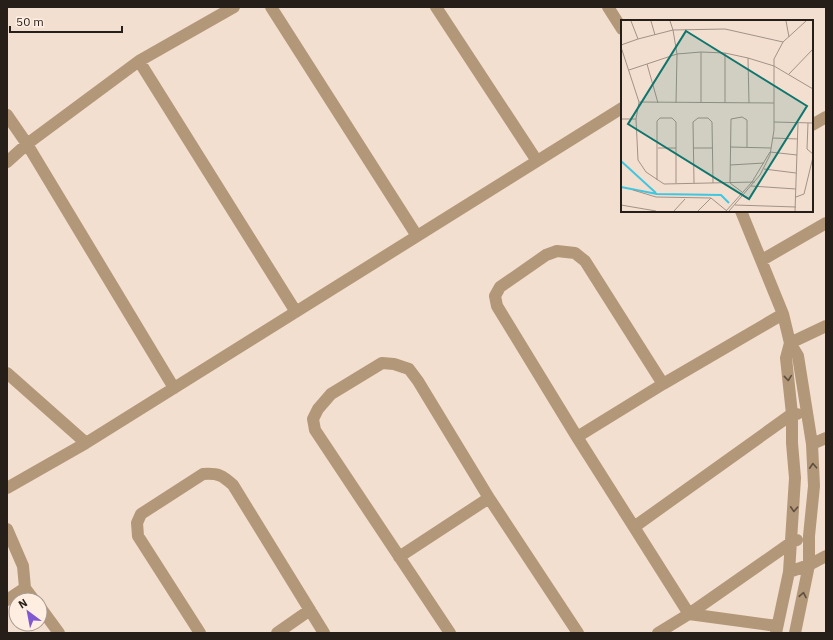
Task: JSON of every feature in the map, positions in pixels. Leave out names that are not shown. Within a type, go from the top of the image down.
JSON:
[{"type":"street","points":[[7,162],[27,144],[138,61],[234,7]]},
{"type":"street","points":[[271,7],[417,236]]},
{"type":"street","points":[[436,7],[537,161]]},
{"type":"street","points":[[608,7],[621,27]]},
{"type":"street","points":[[138,61],[296,312]]},
{"type":"street","points":[[7,488],[86,443],[621,109]]},
{"type":"street","points":[[7,115],[27,144],[174,388]]},
{"type":"street","points":[[813,124],[826,117]]},
{"type":"street","points":[[741,212],[783,314],[790,343],[798,356],[812,444],[814,486],[809,536],[809,565],[795,633]]},
{"type":"street","points":[[762,260],[826,224]]},
{"type":"street","points":[[663,384],[585,261],[575,254],[557,251],[546,254],[500,287],[494,296],[497,306],[576,437],[689,614],[776,629],[790,572],[795,478],[792,443],[792,414],[786,358],[790,343],[826,326]]},
{"type":"street","points":[[576,437],[783,314]]},
{"type":"street","points":[[450,633],[315,430],[313,419],[318,409],[331,394],[382,363],[394,364],[409,369],[418,381],[489,498],[578,633]]},
{"type":"street","points":[[7,373],[86,443]]},
{"type":"street","points":[[634,527],[792,414],[807,413]]},
{"type":"street","points":[[812,444],[826,438]]},
{"type":"street","points":[[200,633],[138,536],[137,523],[141,514],[203,474],[214,473],[222,476],[233,485],[324,633]]},
{"type":"street","points":[[399,557],[489,498]]},
{"type":"street","points":[[7,529],[23,566],[25,588],[28,592]]},
{"type":"street","points":[[658,633],[689,614],[792,542],[809,536]]},
{"type":"street","points":[[790,572],[809,565],[826,556]]},
{"type":"street","points":[[7,600],[25,588]]},
{"type":"street","points":[[277,633],[310,610]]},
{"type":"street","points":[[48,618],[59,633]]}]
